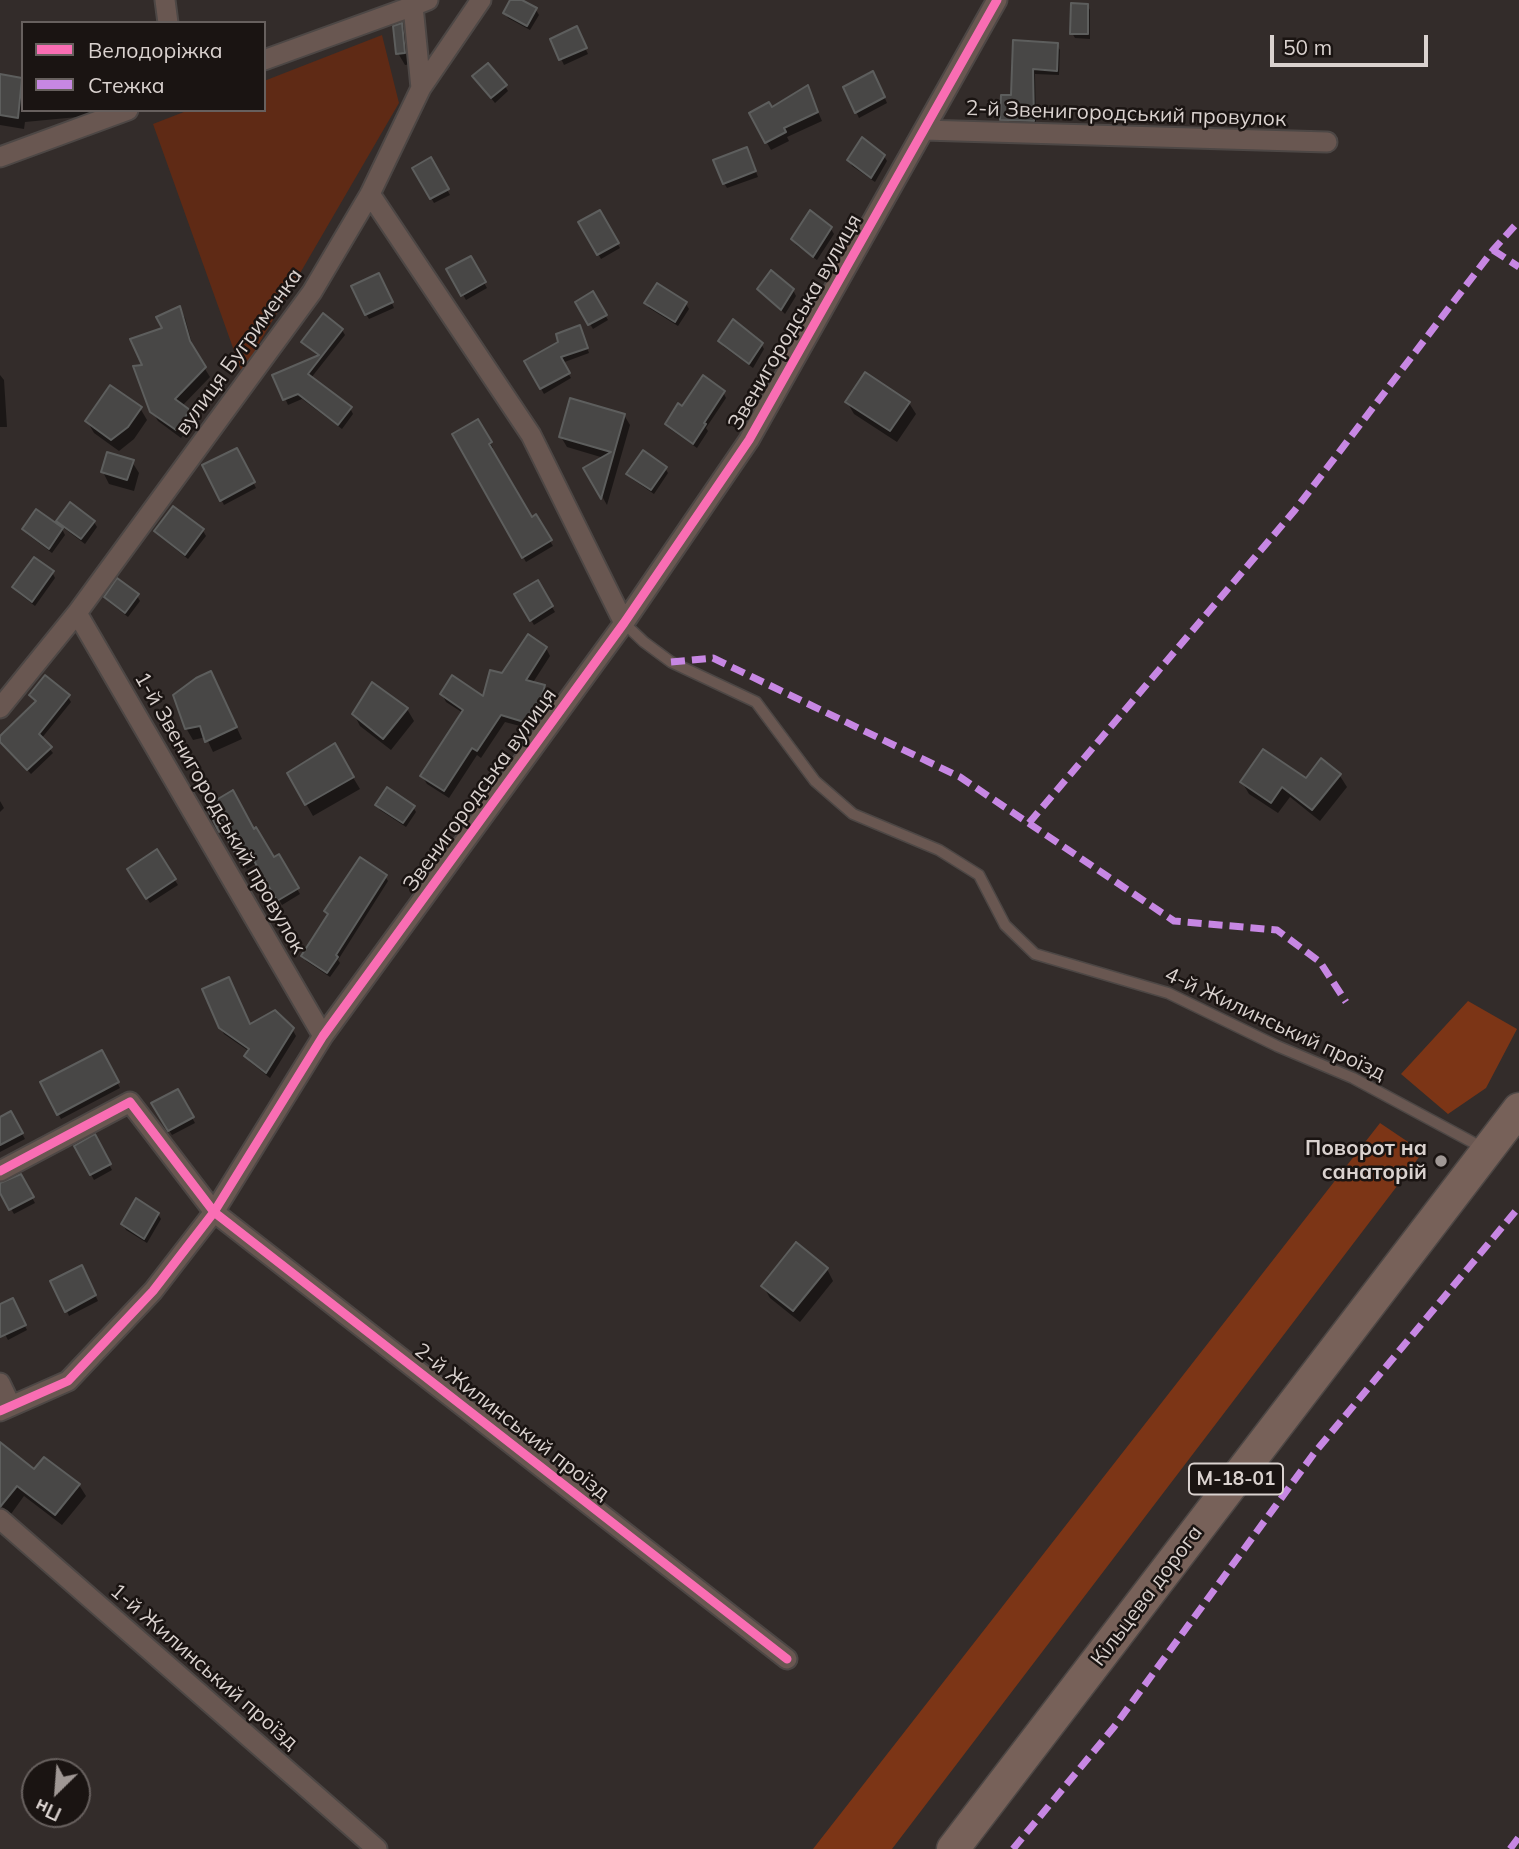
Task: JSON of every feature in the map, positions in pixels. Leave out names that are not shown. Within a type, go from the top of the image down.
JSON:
[{"type":"highway","name":"Кільцева дорога","points":[[953,1849],[1519,1109]]},
{"type":"street","points":[[164,0],[168,21]]},
{"type":"street","name":"вулиця Бугрименка","points":[[0,708],[77,613],[312,292],[370,194],[421,88],[481,0]]},
{"type":"street","points":[[924,131],[997,0]]},
{"type":"street","points":[[266,59],[421,3],[421,88]]},
{"type":"street","points":[[0,157],[123,112]]},
{"type":"street","name":"2-й Звенигородський провулок","points":[[924,131],[1327,142]]},
{"type":"street","name":"Звенигородська вулиця","points":[[6,1408],[68,1381],[153,1291],[214,1212],[323,1036],[624,622],[749,440],[924,131]]},
{"type":"street","points":[[370,194],[531,435],[624,622]]},
{"type":"street","name":"1-й Звенигородський провулок","points":[[77,613],[323,1036]]},
{"type":"street","name":"2-й Жилинський проїзд","points":[[0,1171],[130,1102],[214,1212],[787,1659]]},
{"type":"street","points":[[0,1383],[6,1408]]},
{"type":"street","name":"1-й Жилинський проїзд","points":[[0,1519],[377,1849]]},
{"type":"lane","name":"4-й Жилинський проїзд","points":[[624,622],[644,642],[671,662],[756,702],[815,781],[853,814],[939,850],[979,875],[1005,925],[1035,954],[1168,993],[1277,1046],[1353,1078],[1487,1150]]},
{"type":"shaded area","points":[[382,35],[399,103],[242,373],[153,124],[184,112],[266,112],[266,80]]},
{"type":"shaded area","points":[[1468,1001],[1517,1029],[1486,1088],[1448,1114],[1401,1074]]},
{"type":"shaded area","points":[[1380,1123],[1423,1152],[892,1849],[813,1849]]},
{"type":"building","points":[[510,0],[522,0],[537,8],[527,26],[503,13]]},
{"type":"building","points":[[1071,3],[1088,4],[1088,34],[1070,34]]},
{"type":"building","points":[[402,23],[405,53],[396,54],[393,26]]},
{"type":"building","points":[[577,26],[587,48],[559,60],[550,39]]},
{"type":"building","points":[[1013,40],[1058,43],[1057,71],[1033,69],[1034,121],[1000,120],[1001,95],[1011,95]]},
{"type":"building","points":[[488,63],[507,85],[491,98],[472,76]]},
{"type":"building","points":[[873,71],[885,97],[855,113],[843,87]]},
{"type":"building","points":[[0,74],[21,78],[18,118],[0,115]]},
{"type":"building","points":[[808,85],[818,112],[784,128],[786,132],[765,143],[749,113],[769,102],[772,107]]},
{"type":"building","points":[[862,137],[885,155],[871,178],[847,160]]},
{"type":"building","points":[[747,147],[756,171],[723,184],[713,160]]},
{"type":"building","points":[[431,157],[449,189],[430,199],[412,168]]},
{"type":"building","points":[[600,210],[619,243],[597,255],[578,222]]},
{"type":"building","points":[[810,210],[832,227],[813,257],[791,239]]},
{"type":"building","points":[[471,256],[486,282],[461,296],[446,269]]},
{"type":"building","points":[[771,270],[794,289],[781,310],[757,289]]},
{"type":"building","points":[[379,273],[393,302],[365,315],[351,286]]},
{"type":"building","points":[[657,283],[687,302],[675,322],[644,303]]},
{"type":"building","points":[[593,291],[607,315],[588,325],[575,302]]},
{"type":"building","points":[[180,306],[190,341],[206,367],[175,399],[190,410],[176,430],[150,412],[133,366],[142,365],[130,339],[162,328],[156,317]]},
{"type":"building","points":[[323,313],[343,329],[308,374],[352,407],[338,425],[298,394],[283,400],[272,375],[319,355],[301,342]]},
{"type":"building","points":[[733,319],[763,343],[749,364],[718,341]]},
{"type":"building","points":[[580,325],[588,348],[561,357],[570,373],[540,389],[524,361],[558,342],[556,334]]},
{"type":"building","points":[[865,372],[910,402],[890,431],[845,402]]},
{"type":"building","points":[[703,375],[725,391],[693,444],[665,424],[678,403],[682,406]]},
{"type":"building","points":[[110,385],[142,407],[128,427],[111,440],[85,421]]},
{"type":"building","points":[[570,398],[625,414],[601,499],[583,468],[611,452],[559,437]]},
{"type":"building","points":[[478,419],[492,442],[489,444],[532,517],[536,514],[552,540],[522,558],[452,434]]},
{"type":"building","points":[[237,448],[255,482],[220,501],[202,465]]},
{"type":"building","points":[[643,450],[667,467],[651,490],[626,474]]},
{"type":"building","points":[[107,452],[134,460],[127,480],[101,472]]},
{"type":"building","points":[[70,502],[95,521],[81,539],[56,521]]},
{"type":"building","points":[[173,506],[204,529],[185,555],[154,531]]},
{"type":"building","points":[[36,509],[63,528],[49,549],[22,529]]},
{"type":"building","points":[[34,557],[54,571],[32,602],[12,587]]},
{"type":"building","points":[[117,578],[139,594],[125,613],[104,597]]},
{"type":"building","points":[[538,580],[553,606],[530,621],[514,594]]},
{"type":"building","points":[[528,634],[547,647],[526,680],[545,685],[534,725],[501,715],[477,751],[472,748],[444,791],[420,776],[463,710],[440,694],[452,675],[483,696],[490,670],[502,673]]},
{"type":"building","points":[[211,671],[237,727],[205,742],[200,726],[185,729],[173,695]]},
{"type":"building","points":[[45,675],[70,695],[39,734],[52,747],[27,770],[0,742],[0,736],[36,701],[29,695]]},
{"type":"building","points":[[372,682],[408,708],[383,739],[352,714]]},
{"type":"building","points":[[335,743],[354,777],[305,805],[287,773]]},
{"type":"building","points":[[1263,749],[1306,778],[1321,758],[1341,774],[1312,810],[1282,787],[1271,803],[1240,782]]},
{"type":"building","points":[[387,787],[415,806],[403,823],[375,805]]},
{"type":"building","points":[[233,790],[254,829],[256,827],[274,857],[279,854],[299,888],[277,901],[253,859],[242,865],[222,830],[219,832],[206,806]]},
{"type":"building","points":[[157,849],[176,879],[146,899],[127,869]]},
{"type":"building","points":[[360,857],[387,875],[327,973],[301,956],[328,914],[324,911]]},
{"type":"building","points":[[229,977],[250,1024],[275,1010],[294,1028],[266,1073],[244,1056],[249,1049],[219,1028],[202,989]]},
{"type":"building","points":[[102,1050],[119,1082],[57,1115],[40,1082]]},
{"type":"building","points":[[178,1089],[194,1117],[168,1131],[151,1103]]},
{"type":"building","points":[[11,1111],[23,1133],[0,1145],[0,1117]]},
{"type":"building","points":[[95,1134],[111,1164],[90,1175],[74,1146]]},
{"type":"building","points":[[21,1174],[34,1197],[9,1210],[0,1193],[0,1183]]},
{"type":"building","points":[[136,1198],[159,1213],[144,1239],[121,1224]]},
{"type":"building","points":[[796,1242],[828,1268],[793,1311],[761,1286]]},
{"type":"building","points":[[82,1265],[96,1295],[65,1312],[50,1281]]},
{"type":"building","points":[[13,1298],[26,1325],[0,1337],[0,1304]]},
{"type":"building","points":[[0,1442],[34,1469],[44,1457],[80,1484],[55,1515],[17,1486],[0,1507]]},
{"type":"marked path","points":[[1029,823],[1295,510],[1493,250],[1519,221]]},
{"type":"marked path","points":[[1493,250],[1519,267]]},
{"type":"marked path","points":[[671,662],[713,658],[960,777],[1174,921],[1277,930],[1320,962],[1346,1002]]},
{"type":"marked path","points":[[1013,1849],[1114,1727],[1315,1452],[1519,1207]]},
{"type":"marked path","points":[[1510,1849],[1519,1837]]},
{"type":"cycle path","points":[[0,1411],[68,1381],[153,1291],[214,1212],[323,1036],[624,623],[749,440],[997,0]]},
{"type":"cycle path","points":[[0,1171],[130,1102],[214,1212],[787,1659]]},
{"type":"place","name":"Поворот на санаторій","points":[[1441,1161]]}]
